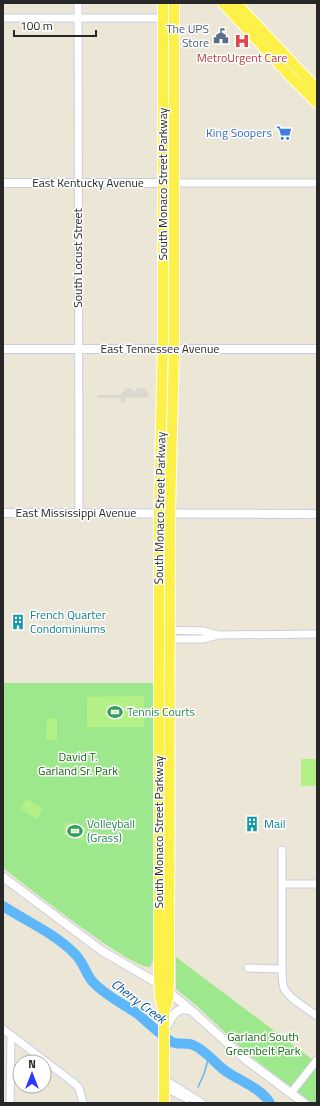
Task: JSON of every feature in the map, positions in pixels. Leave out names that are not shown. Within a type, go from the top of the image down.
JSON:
[{"type":"main road","name":"South Monaco Street Parkway","points":[[163,3],[164,514],[170,635],[169,992],[168,1014],[164,1033],[164,1103]]},
{"type":"main road","name":"South Monaco Street Parkway","points":[[168,1014],[160,997],[159,984],[159,634],[164,514],[174,349],[174,3]]},
{"type":"main road","points":[[223,3],[317,103]]},
{"type":"main road","points":[[236,3],[303,76],[317,89]]},
{"type":"street","name":"South Locust Street","points":[[78,3],[79,513]]},
{"type":"street","points":[[3,18],[163,18]]},
{"type":"street","name":"East Kentucky Avenue","points":[[3,183],[317,183]]},
{"type":"street","name":"East Tennessee Avenue","points":[[3,349],[317,349]]},
{"type":"street","name":"East Mississippi Avenue","points":[[3,513],[317,514]]},
{"type":"street","points":[[159,634],[170,635],[199,630],[218,635],[317,634]]},
{"type":"street","points":[[282,850],[283,984],[286,991],[291,996],[317,1016]]},
{"type":"street","points":[[3,877],[102,951],[159,984],[240,1054],[304,1103]]},
{"type":"street","points":[[282,884],[317,884]]},
{"type":"street","points":[[248,968],[282,969]]},
{"type":"street","points":[[168,1014],[180,1010],[192,1011]]},
{"type":"street","points":[[3,1029],[79,1088],[82,1103]]},
{"type":"street","points":[[10,1103],[11,1035]]},
{"type":"street","points":[[291,1093],[317,1060]]},
{"type":"street","points":[[164,1084],[196,1103]]},
{"type":"street","points":[[164,1084],[201,1103]]},
{"type":"street","points":[[179,1103],[196,1103]]},
{"type":"green space","name":"David T. Garland Sr. Park","points":[[3,683],[153,683],[153,961],[150,967],[139,964],[122,955],[101,941],[3,868]]},
{"type":"green space","name":"Tennis Courts","points":[[144,696],[144,727],[87,727],[87,697]]},
{"type":"green space","points":[[47,718],[57,719],[57,740],[46,740]]},
{"type":"green space","points":[[301,759],[317,759],[317,786],[301,786]]},
{"type":"green space","points":[[26,799],[43,809],[37,819],[20,809]]},
{"type":"green space","name":"Volleyball (Grass)","points":[[66,822],[86,828],[83,840],[63,834]]},
{"type":"green space","name":"Garland South Greenbelt Park","points":[[176,957],[317,1063],[317,1103],[312,1103],[249,1055],[197,1006],[176,989]]},
{"type":"shaded area","points":[[127,388],[131,388],[134,392],[138,388],[144,388],[149,393],[147,394],[149,397],[125,398],[125,402],[121,402],[121,398],[97,398],[97,395],[120,395]]},
{"type":"waterway","name":"Cherry Creek","points":[[3,906],[58,939],[77,956],[90,978],[97,986],[139,1015],[164,1037],[174,1043],[190,1044],[197,1047],[223,1069],[260,1092],[270,1103]]},
{"type":"waterway","points":[[198,1087],[204,1074],[209,1056]]},
{"type":"place","name":"The UPS Store","points":[[221,36]]},
{"type":"place","name":"MetroUrgent Care","points":[[242,41]]},
{"type":"place","name":"King Soopers","points":[[284,133]]},
{"type":"place","name":"French Quarter Condominiums","points":[[18,622]]},
{"type":"place","name":"Tennis Courts","points":[[115,712]]},
{"type":"place","name":"Mail","points":[[252,824]]},
{"type":"place","name":"Volleyball (Grass)","points":[[75,831]]}]
